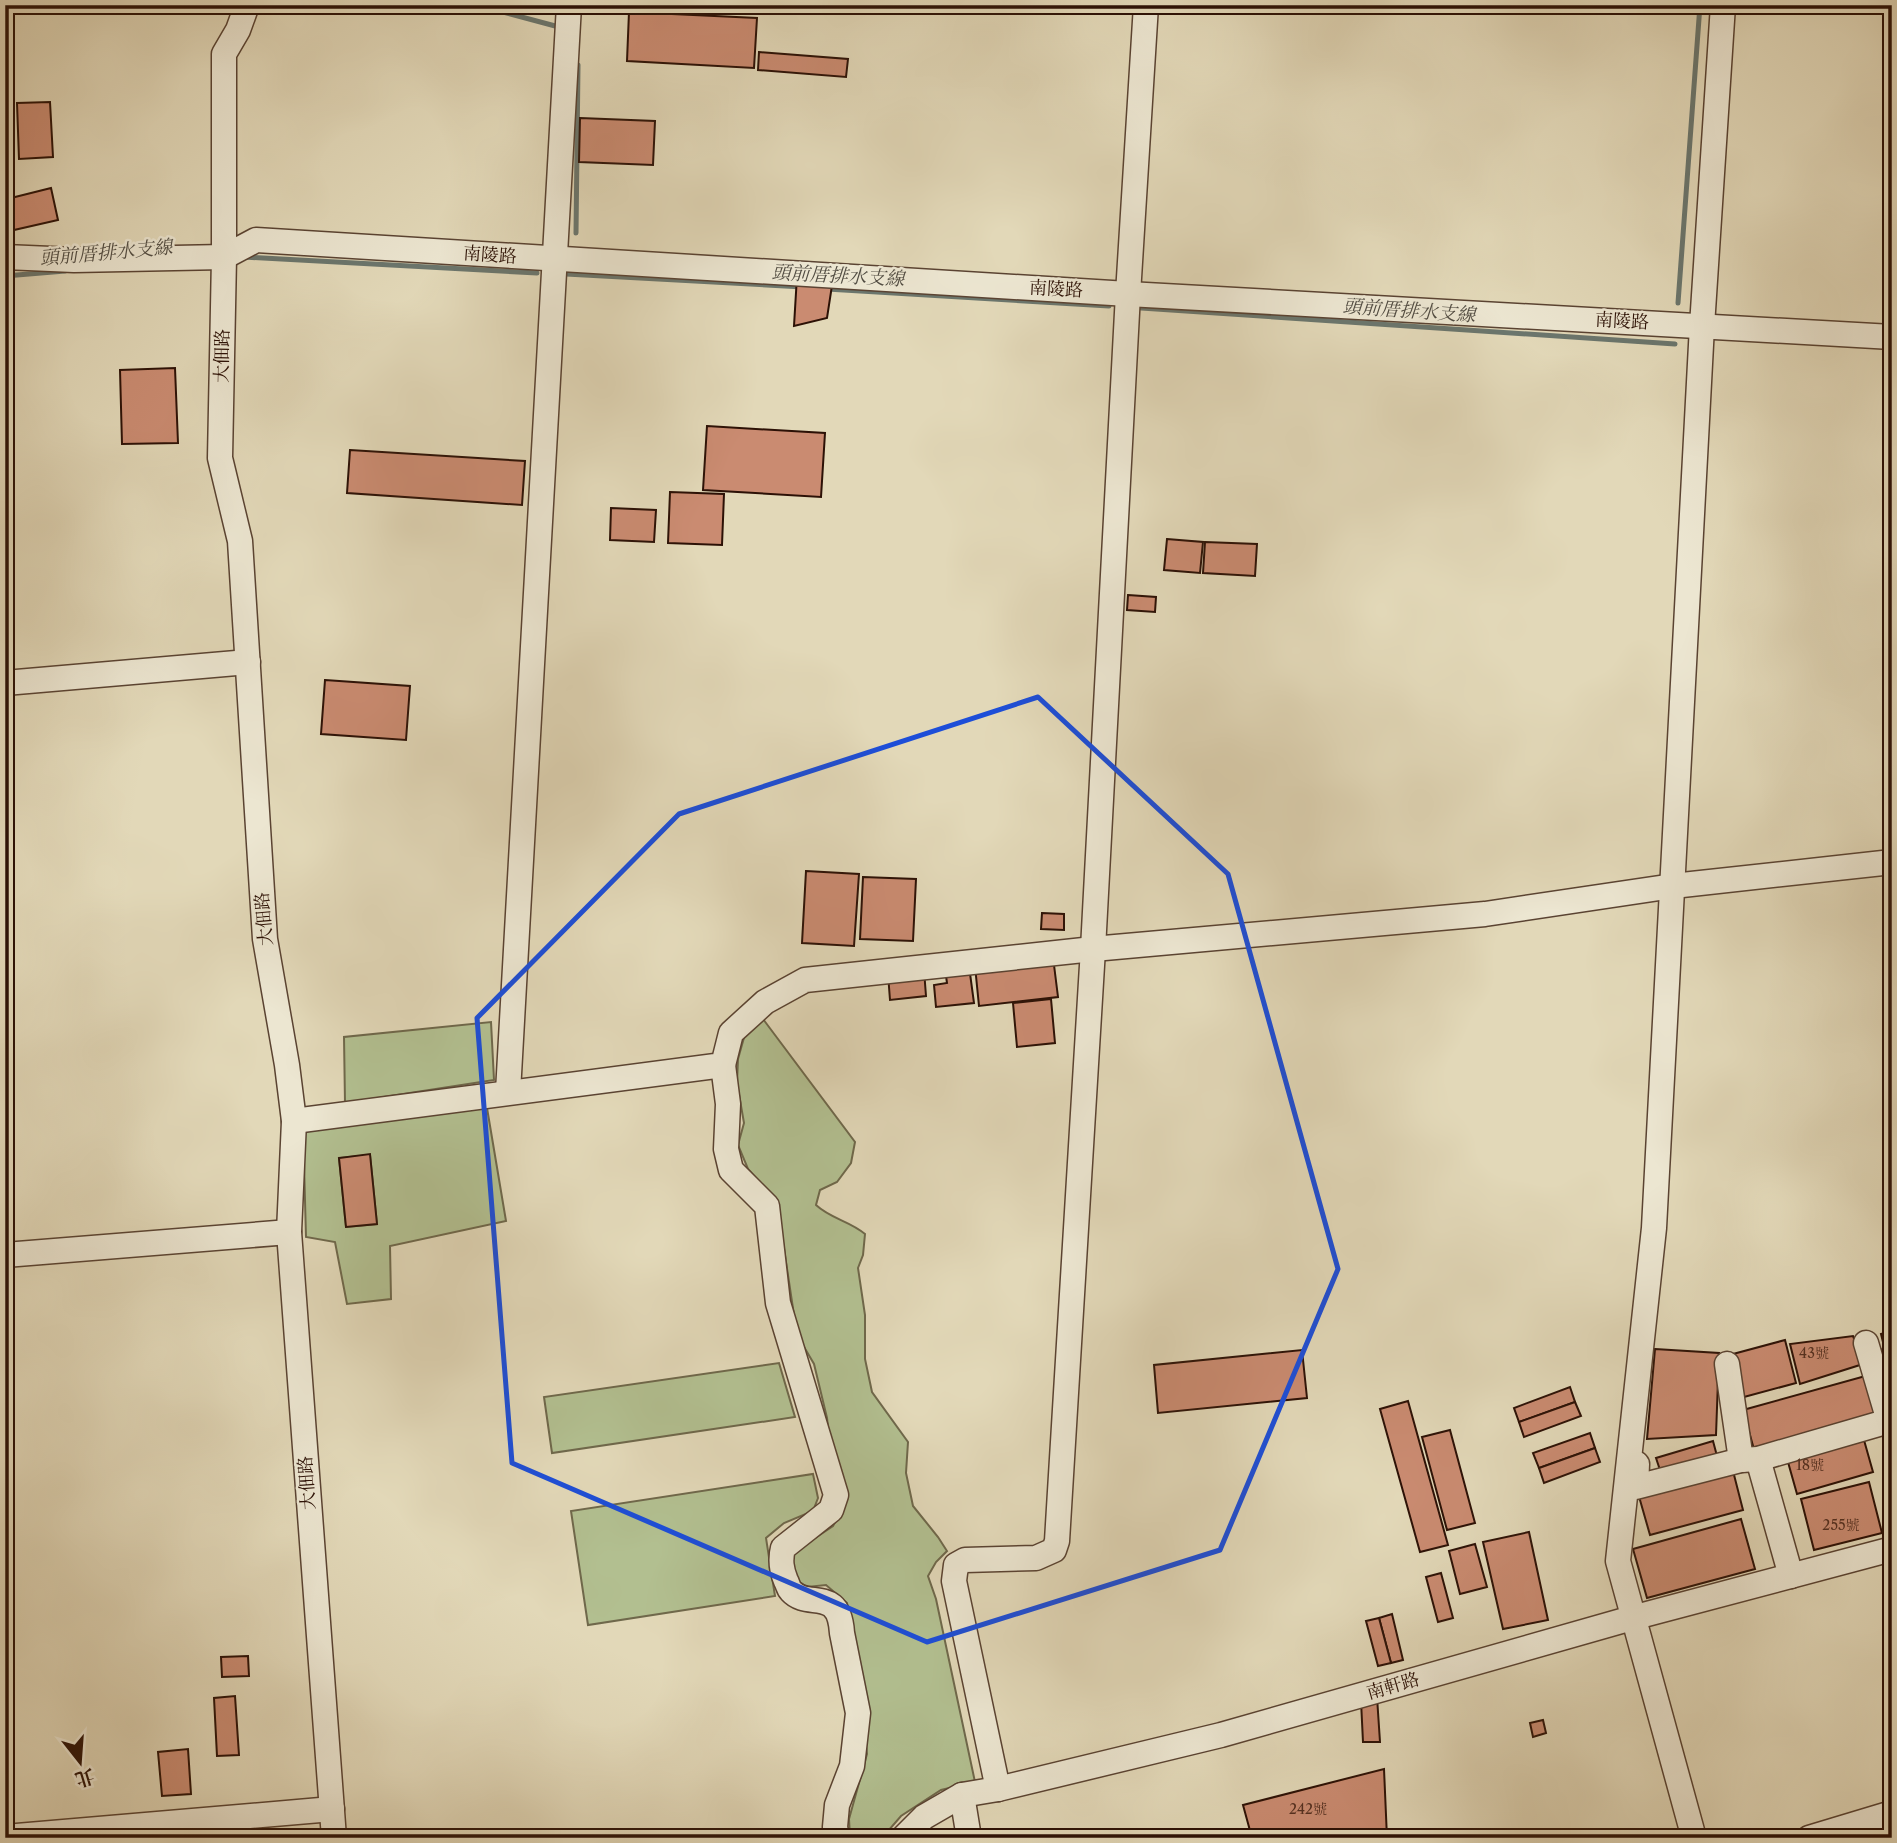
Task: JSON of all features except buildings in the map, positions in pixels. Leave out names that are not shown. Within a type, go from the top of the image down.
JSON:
[{"type":"street","name":"大佃路","points":[[247,5],[224,54],[224,257],[219,458],[240,541],[265,939],[294,1121],[289,1232],[334,1838]]},
{"type":"street","points":[[508,1092],[569,5]]},
{"type":"street","points":[[998,1789],[954,1581],[956,1565],[965,1560],[1036,1558],[1054,1550],[1057,1541],[1146,5]]},
{"type":"street","points":[[1694,1838],[1618,1561],[1654,1228],[1702,326],[1723,5]]},
{"type":"street","name":"南陵路","points":[[224,257],[256,240],[1892,337]]},
{"type":"street","points":[[5,257],[74,260],[224,257]]},
{"type":"street","points":[[5,683],[248,662]]},
{"type":"street","points":[[837,1838],[837,1805],[852,1766],[858,1713],[841,1623],[836,1610],[826,1601],[804,1599],[791,1592],[780,1561],[783,1548],[831,1510],[836,1495],[778,1303],[767,1206],[731,1170],[726,1149],[728,1104],[723,1065],[731,1033],[765,1002],[805,980],[1093,949],[1485,914],[1673,886],[1892,862]]},
{"type":"street","points":[[294,1121],[723,1065]]},
{"type":"street","points":[[5,1255],[289,1232]]},
{"type":"street","points":[[1638,1429],[1636,1487],[1750,1460],[1889,1421],[1866,1343]]},
{"type":"street","points":[[1727,1364],[1750,1460],[1791,1576]]},
{"type":"street","name":"南軒路","points":[[904,1838],[924,1816],[962,1796],[1221,1735],[1632,1618],[1892,1549]]},
{"type":"street","points":[[962,1796],[969,1838]]},
{"type":"street","points":[[5,1836],[332,1810]]},
{"type":"street","points":[[1809,1838],[1892,1812]]},
{"type":"highlighted area","points":[[1038,697],[1228,874],[1338,1269],[1220,1550],[927,1642],[512,1463],[477,1018],[679,814]]},
{"type":"green space","points":[[763,1019],[855,1142],[851,1163],[837,1182],[820,1190],[816,1205],[865,1234],[863,1255],[858,1268],[865,1315],[865,1359],[872,1392],[908,1442],[906,1473],[913,1506],[947,1551],[936,1562],[928,1576],[936,1599],[975,1782],[941,1790],[901,1816],[882,1838],[850,1838],[849,1819],[867,1754],[847,1603],[826,1585],[807,1587],[791,1576],[791,1554],[833,1526],[846,1502],[831,1454],[827,1418],[814,1364],[797,1335],[777,1202],[748,1169],[738,1145],[744,1123],[737,1083],[738,1059],[745,1034]]},
{"type":"green space","points":[[491,1022],[494,1080],[345,1103],[344,1037]]},
{"type":"green space","points":[[486,1102],[506,1221],[390,1246],[391,1299],[347,1304],[335,1242],[306,1237],[303,1127]],"holes":[[[370,1155],[377,1224],[346,1227],[339,1158]]]},
{"type":"green space","points":[[779,1363],[795,1417],[552,1453],[544,1397]]},
{"type":"green space","points":[[813,1474],[818,1498],[813,1511],[784,1523],[766,1538],[775,1596],[588,1625],[571,1511]]},
{"type":"waterway","points":[[477,5],[559,27]]},
{"type":"waterway","name":"頭前厝排水支線","points":[[1678,303],[1700,5]]},
{"type":"waterway","points":[[576,233],[578,65]]},
{"type":"waterway","name":"頭前厝排水支線","points":[[244,257],[537,273]]},
{"type":"waterway","name":"頭前厝排水支線","points":[[5,276],[65,271]]},
{"type":"waterway","name":"頭前厝排水支線","points":[[566,274],[803,287]]},
{"type":"waterway","name":"頭前厝排水支線","points":[[827,289],[1109,306]]},
{"type":"waterway","name":"頭前厝排水支線","points":[[1141,308],[1675,344]]},
{"type":"waterway","points":[[1886,1838],[1892,1836]]}]
